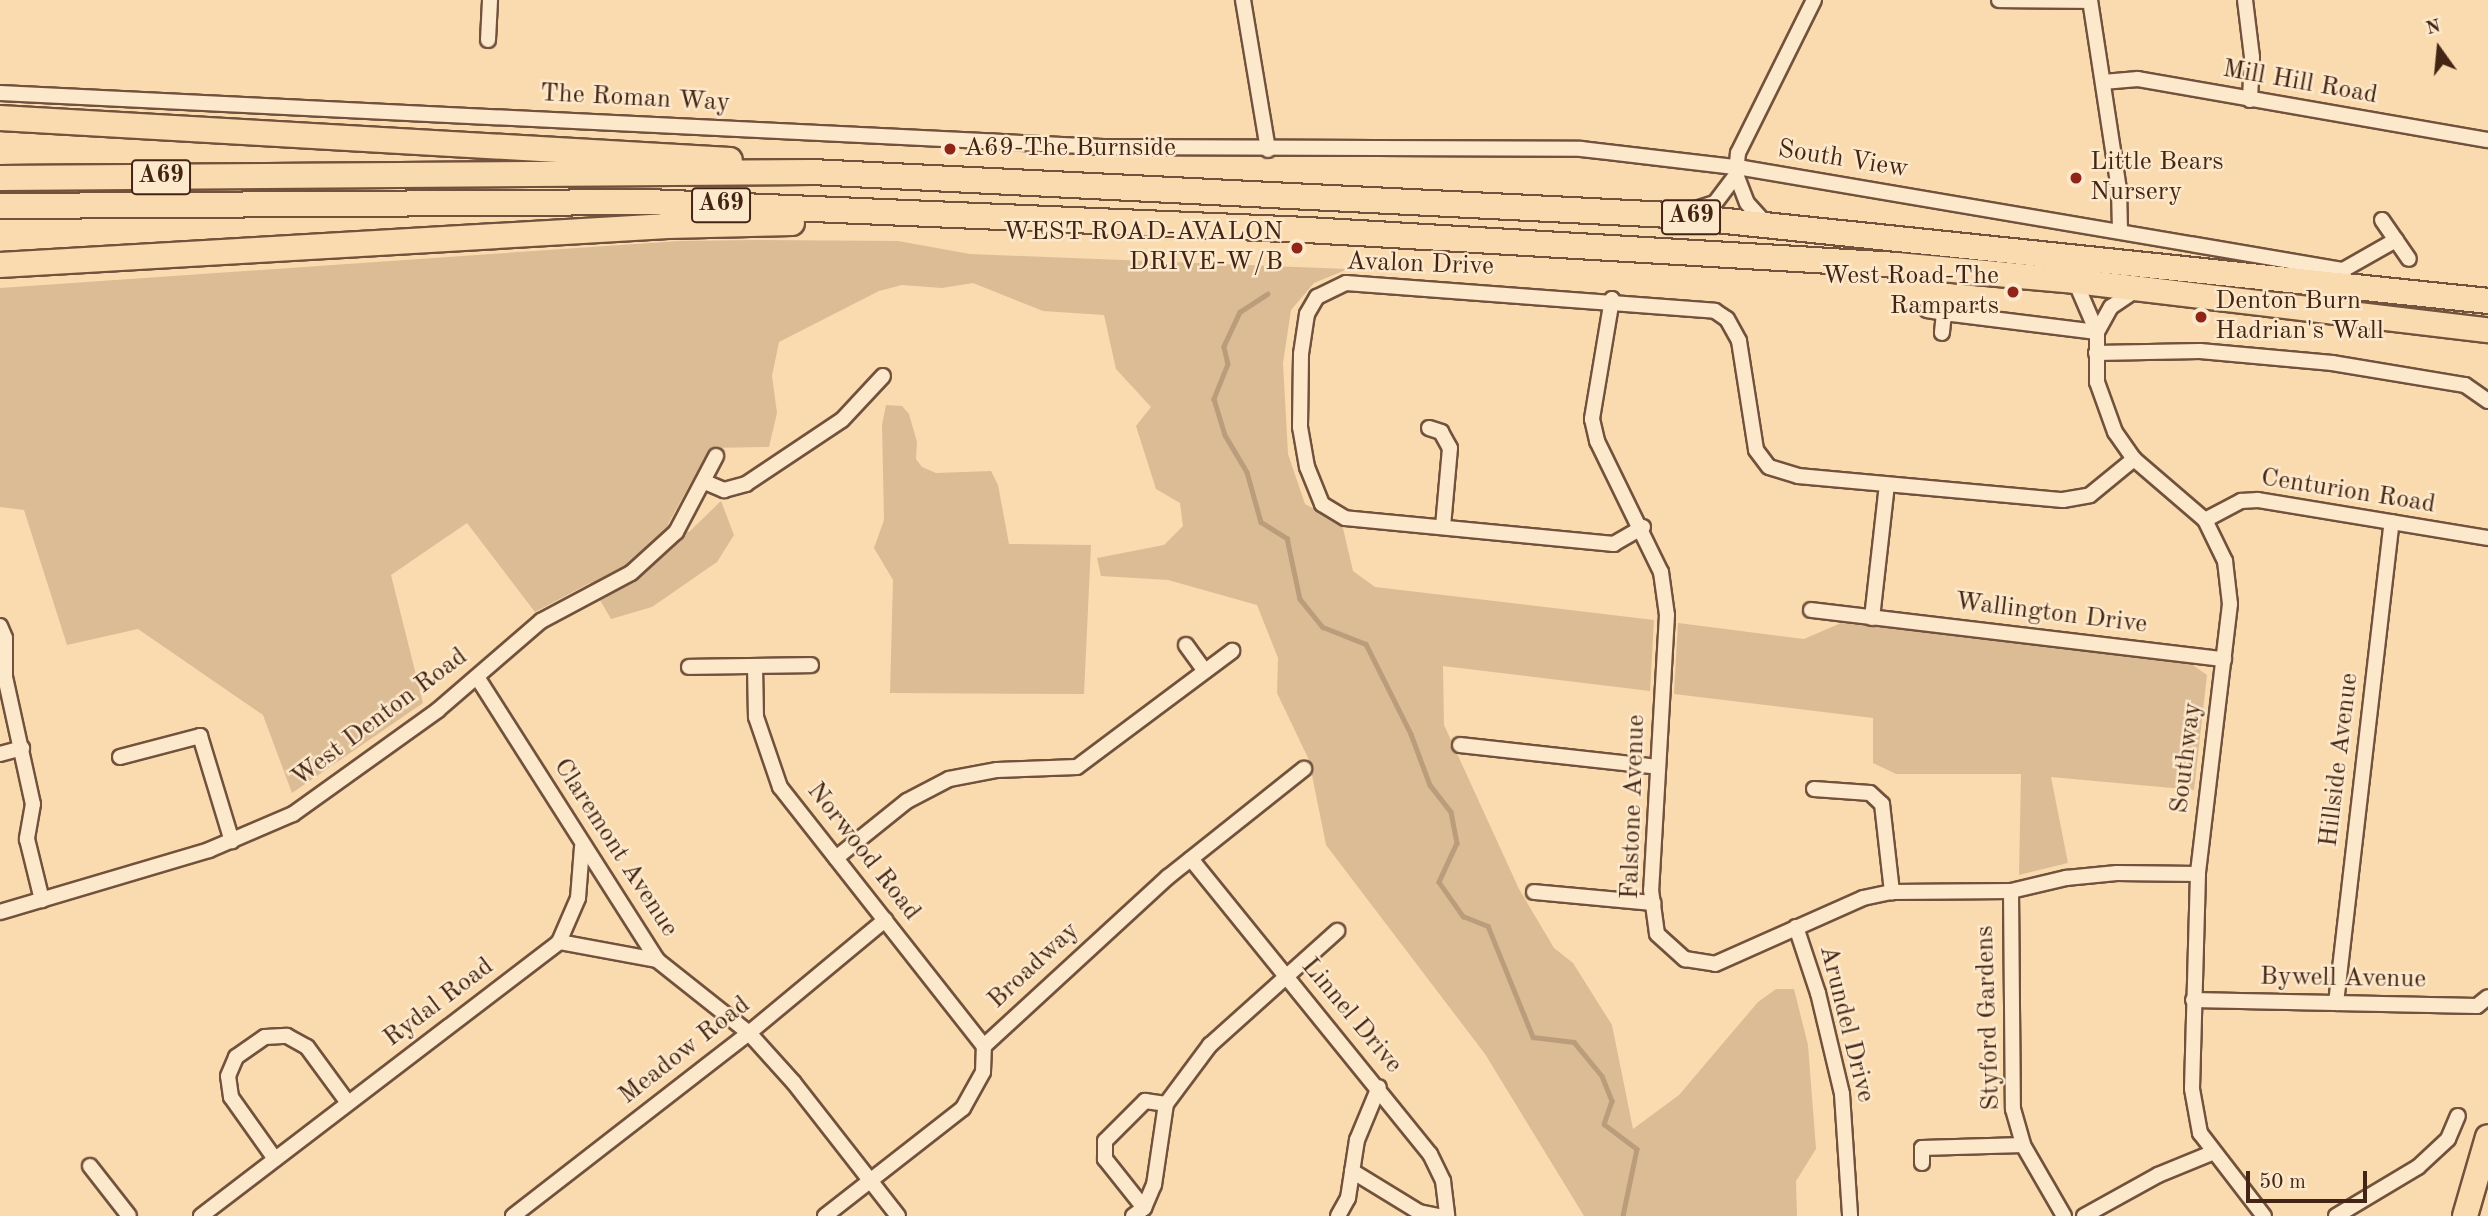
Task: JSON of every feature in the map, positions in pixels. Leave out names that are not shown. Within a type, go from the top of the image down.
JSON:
[{"type":"highway","points":[[0,118],[713,158],[812,172]]},
{"type":"highway","name":"A69","points":[[0,178],[812,172],[1669,215],[2488,301]]},
{"type":"highway","name":"A69","points":[[0,206],[648,202],[1118,221],[1765,254],[2075,281],[2414,318],[2488,330]]},
{"type":"highway","points":[[0,265],[668,226],[1118,221]]},
{"type":"highway","points":[[2414,318],[2488,343]]},
{"type":"highway","points":[[2465,1216],[2488,1137]]},
{"type":"highway","points":[[2482,1216],[2488,1160]]},
{"type":"street","points":[[488,40],[490,0]]},
{"type":"street","points":[[1243,0],[1268,150]]},
{"type":"street","points":[[1669,215],[1715,203],[1736,171],[1743,138],[1814,0]]},
{"type":"street","points":[[1999,0],[2090,0],[2103,82],[2120,231]]},
{"type":"street","points":[[2245,0],[2252,57],[2250,100]]},
{"type":"street","name":"Mill Hill Road","points":[[2103,82],[2138,79],[2488,140]]},
{"type":"street","name":"The Roman Way","points":[[0,93],[1103,147],[1268,150]]},
{"type":"street","name":"South View","points":[[1268,150],[1568,148],[1736,171],[2120,231],[2343,270],[2396,240]]},
{"type":"street","points":[[1736,171],[1747,203],[1766,224]]},
{"type":"street","points":[[2382,220],[2409,259]]},
{"type":"street","name":"Southway","points":[[2075,281],[2096,332],[2096,353],[2104,408],[2134,459],[2205,520],[2225,561],[2230,604],[2198,874],[2192,1088],[2200,1133],[2264,1216]]},
{"type":"street","name":"Avalon Drive","points":[[1612,299],[1346,282],[1317,297],[1307,314],[1301,354],[1300,427],[1307,467],[1322,504],[1345,518],[1614,544],[1643,527]]},
{"type":"street","points":[[1927,310],[2096,332],[2111,307],[2142,289]]},
{"type":"street","points":[[1612,299],[1697,307],[1727,319],[1739,341],[1751,431],[1769,467],[1798,476],[2063,500],[2090,495],[2134,459]]},
{"type":"street","name":"Falstone Avenue","points":[[1612,299],[1592,419],[1597,441],[1643,527],[1661,572],[1667,615],[1653,903],[1657,934],[1685,959],[1715,964],[1863,898],[1892,892],[2011,891],[2091,876],[2198,874]]},
{"type":"street","points":[[1942,333],[1944,313]]},
{"type":"street","points":[[2096,353],[2200,351],[2332,363],[2465,386],[2488,401]]},
{"type":"street","points":[[705,482],[724,490],[746,484],[842,420],[883,376]]},
{"type":"street","points":[[1429,428],[1441,432],[1451,448],[1443,527]]},
{"type":"street","name":"West Denton Road","points":[[0,912],[232,841],[293,814],[477,677],[541,621],[631,573],[676,532],[705,482],[716,456]]},
{"type":"street","points":[[1872,618],[1887,485]]},
{"type":"street","name":"Centurion Road","points":[[2205,520],[2241,501],[2258,500],[2488,538]]},
{"type":"street","name":"Hillside Avenue","points":[[2336,1003],[2392,522]]},
{"type":"street","name":"Wallington Drive","points":[[1811,610],[2224,659]]},
{"type":"street","points":[[0,626],[5,638],[5,677],[33,804],[27,839],[42,900]]},
{"type":"street","points":[[1186,645],[1205,671]]},
{"type":"street","points":[[836,858],[906,801],[949,779],[997,770],[1077,767],[1231,651]]},
{"type":"street","points":[[689,667],[811,665]]},
{"type":"street","name":"Norwood Road","points":[[755,666],[756,717],[780,787],[984,1046]]},
{"type":"street","name":"Claremont Avenue","points":[[477,677],[582,847],[657,960],[749,1033],[794,1083],[898,1216]]},
{"type":"street","points":[[120,757],[200,736],[232,841]]},
{"type":"street","points":[[1460,745],[1658,767]]},
{"type":"street","points":[[0,754],[22,748]]},
{"type":"street","name":"Broadway","points":[[825,1216],[963,1108],[983,1072],[984,1046],[1192,859],[1304,769]]},
{"type":"street","points":[[1814,789],[1870,793],[1882,804],[1892,892]]},
{"type":"street","points":[[582,847],[578,898],[559,942],[657,960]]},
{"type":"street","name":"Linnel Drive","points":[[1192,859],[1379,1087],[1430,1154],[1443,1181],[1447,1216]]},
{"type":"street","name":"Styford Gardens","points":[[2011,891],[2010,1052],[2013,1109],[2023,1145],[2064,1216]]},
{"type":"street","points":[[1534,892],[1653,903]]},
{"type":"street","name":"Meadow Road","points":[[513,1216],[749,1033],[885,920]]},
{"type":"street","name":"Arundel Drive","points":[[1796,927],[1818,993],[1842,1094],[1850,1216]]},
{"type":"street","points":[[1166,1104],[1145,1101],[1105,1141],[1105,1159],[1139,1212],[1154,1185],[1166,1104],[1210,1045],[1337,931]]},
{"type":"street","name":"Rydal Road","points":[[201,1216],[559,942]]},
{"type":"street","name":"Bywell Avenue","points":[[2193,1000],[2477,1006],[2488,997]]},
{"type":"street","points":[[275,1159],[231,1097],[228,1076],[236,1057],[265,1037],[287,1036],[307,1047],[348,1103]]},
{"type":"street","points":[[1338,1216],[1348,1198],[1357,1140],[1379,1087]]},
{"type":"street","points":[[2336,1216],[2418,1167],[2448,1139],[2458,1116]]},
{"type":"street","points":[[1922,1163],[1922,1148],[2023,1145]]},
{"type":"street","points":[[2084,1216],[2148,1181],[2213,1153]]},
{"type":"street","points":[[90,1166],[129,1216]]},
{"type":"street","points":[[1352,1171],[1419,1212],[1438,1216]]},
{"type":"shaded area","points":[[679,241],[898,241],[970,254],[1348,269],[1314,283],[1291,310],[1283,363],[1288,454],[1305,504],[1342,524],[1353,571],[1375,587],[1654,620],[1650,691],[1443,666],[1444,725],[1519,889],[1554,948],[1573,963],[1612,1025],[1633,1129],[1679,1095],[1758,1002],[1776,989],[1794,989],[1808,1045],[1816,1149],[1796,1181],[1797,1216],[1584,1216],[1485,1054],[1326,845],[1309,760],[1277,693],[1278,658],[1257,605],[1168,580],[1101,576],[1097,558],[1164,545],[1183,526],[1180,503],[1156,489],[1136,426],[1151,407],[1116,369],[1104,315],[1043,311],[973,283],[942,288],[902,285],[879,291],[779,342],[772,376],[777,413],[769,447],[710,448],[668,524],[689,532],[721,501],[734,535],[717,562],[652,607],[611,619],[590,583],[535,612],[467,523],[391,575],[423,703],[292,793],[263,715],[138,629],[67,645],[24,510],[0,507],[0,288]]},
{"type":"shaded area","points":[[886,405],[902,406],[909,414],[917,442],[916,459],[922,467],[936,473],[991,471],[998,485],[1009,544],[1091,545],[1084,694],[890,693],[893,580],[874,548],[884,520],[882,425]]},
{"type":"shaded area","points":[[1678,623],[1804,639],[1841,623],[2190,663],[2207,675],[2194,790],[2051,777],[2068,863],[2019,875],[2021,774],[1896,774],[1873,763],[1873,718],[1674,694]]},
{"type":"waterway","points":[[1268,294],[1240,312],[1224,347],[1228,364],[1214,399],[1225,435],[1247,472],[1261,522],[1287,538],[1300,599],[1323,627],[1366,644],[1411,734],[1430,785],[1451,812],[1457,843],[1439,882],[1463,916],[1488,926],[1533,1037],[1574,1042],[1602,1076],[1612,1101],[1604,1124],[1637,1149],[1623,1216]]},
{"type":"place","name":"A69-The Burnside","points":[[950,149]]},
{"type":"place","name":"Little Bears Nursery","points":[[2076,178]]},
{"type":"place","name":"WEST ROAD-AVALON DRIVE-W/B","points":[[1297,248]]},
{"type":"place","name":"West Road-The Ramparts","points":[[2013,292]]},
{"type":"place","name":"Denton Burn Hadrian's Wall","points":[[2201,317]]}]
